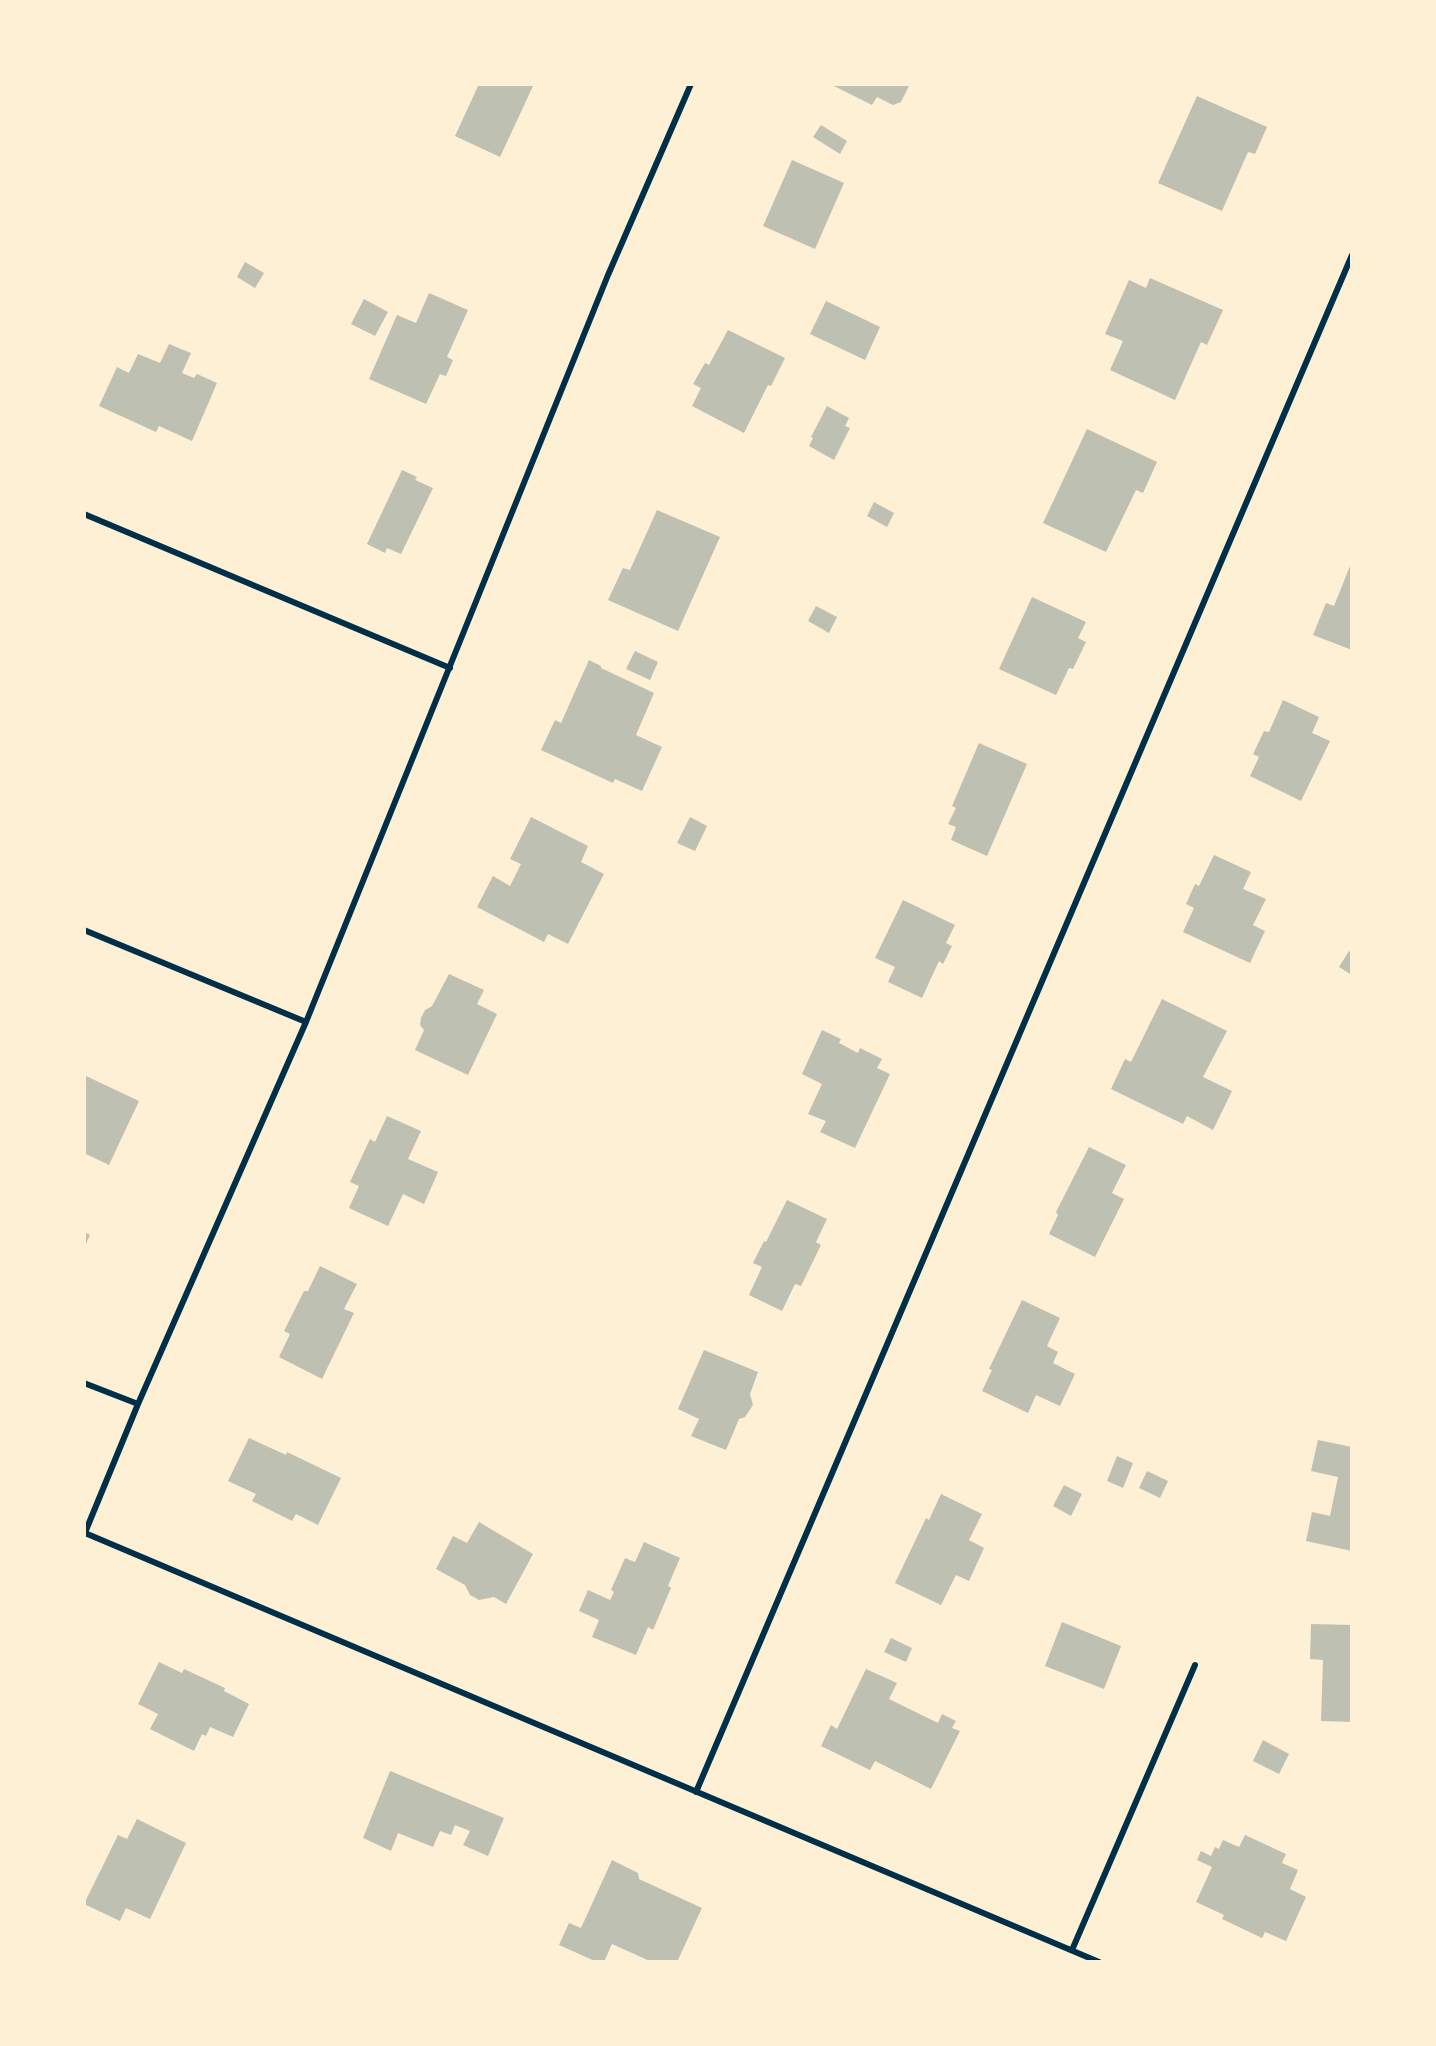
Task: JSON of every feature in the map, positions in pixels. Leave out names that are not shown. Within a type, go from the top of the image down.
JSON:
[{"type":"street","points":[[691,84],[608,274],[306,1022],[138,1404],[84,1534],[1099,1962]]},
{"type":"street","points":[[696,1792],[1352,255]]},
{"type":"street","points":[[84,514],[450,668]]},
{"type":"street","points":[[84,930],[306,1022]]},
{"type":"street","points":[[84,1383],[138,1404]]},
{"type":"street","points":[[1072,1950],[1195,1665]]},
{"type":"building","points":[[479,84],[534,84],[500,157],[455,136]]},
{"type":"building","points":[[830,84],[910,84],[901,102],[893,105],[877,97],[872,105]]},
{"type":"building","points":[[1197,96],[1267,127],[1255,154],[1248,152],[1222,211],[1158,183]]},
{"type":"building","points":[[821,125],[847,141],[840,154],[813,137]]},
{"type":"building","points":[[792,160],[844,183],[815,249],[763,226]]},
{"type":"building","points":[[245,262],[264,273],[255,288],[237,277]]},
{"type":"building","points":[[1150,278],[1223,310],[1207,345],[1201,342],[1175,400],[1110,370],[1123,341],[1105,334],[1129,280],[1146,288]]},
{"type":"building","points":[[429,293],[468,310],[447,357],[453,360],[446,376],[440,374],[426,404],[369,379],[397,315],[416,323]]},
{"type":"building","points":[[364,299],[388,312],[375,336],[351,324]]},
{"type":"building","points":[[826,301],[880,327],[865,360],[810,334]]},
{"type":"building","points":[[728,330],[785,358],[771,386],[768,385],[744,433],[692,406],[701,388],[693,384],[705,363],[709,365]]},
{"type":"building","points":[[169,344],[191,353],[182,373],[194,378],[197,374],[217,383],[192,441],[159,426],[156,432],[99,406],[117,367],[129,373],[138,354],[160,363]]},
{"type":"building","points":[[827,406],[849,418],[845,426],[850,428],[834,460],[809,446],[813,438],[811,437]]},
{"type":"building","points":[[1087,429],[1157,462],[1143,493],[1136,490],[1106,552],[1043,523]]},
{"type":"building","points":[[402,470],[417,477],[415,480],[433,488],[401,554],[387,548],[385,553],[367,544]]},
{"type":"building","points":[[874,502],[894,513],[887,527],[867,516]]},
{"type":"building","points":[[657,510],[720,537],[678,631],[608,600],[623,568],[630,570]]},
{"type":"building","points":[[1352,561],[1352,650],[1313,635],[1326,603],[1334,606]]},
{"type":"building","points":[[1032,597],[1086,622],[1078,638],[1086,642],[1073,669],[1069,668],[1056,695],[999,669]]},
{"type":"building","points":[[816,606],[837,617],[829,633],[808,621]]},
{"type":"building","points":[[635,651],[658,662],[650,680],[626,669]]},
{"type":"building","points":[[589,660],[654,693],[636,735],[662,747],[642,791],[615,779],[613,783],[541,750],[555,720],[561,723]]},
{"type":"building","points":[[1283,700],[1319,717],[1312,733],[1330,741],[1301,801],[1250,776],[1259,757],[1253,754],[1264,731],[1269,732]]},
{"type":"building","points":[[979,743],[1027,764],[987,856],[951,840],[956,827],[948,824],[956,808],[952,806]]},
{"type":"building","points":[[531,817],[588,846],[581,862],[604,874],[568,944],[548,934],[544,942],[477,907],[493,876],[510,886],[521,864],[510,859]]},
{"type":"building","points":[[690,817],[707,826],[695,851],[677,843]]},
{"type":"building","points":[[1214,855],[1251,872],[1243,889],[1266,899],[1253,925],[1265,931],[1250,963],[1183,932],[1194,908],[1186,904],[1195,884],[1199,886]]},
{"type":"building","points":[[903,900],[955,925],[946,943],[952,946],[943,964],[939,961],[922,998],[888,982],[895,967],[875,958]]},
{"type":"building","points":[[1349,951],[1352,953],[1352,975],[1339,967]]},
{"type":"building","points":[[449,974],[484,990],[477,1004],[497,1014],[468,1075],[415,1050],[424,1030],[420,1025],[421,1018],[425,1010],[432,1006]]},
{"type":"building","points":[[1162,999],[1227,1031],[1203,1077],[1232,1091],[1213,1130],[1187,1116],[1183,1124],[1111,1089],[1125,1059],[1131,1062]]},
{"type":"building","points":[[822,1030],[841,1039],[839,1043],[858,1053],[860,1048],[882,1059],[877,1068],[890,1074],[855,1148],[820,1132],[826,1121],[808,1114],[822,1084],[802,1074]]},
{"type":"building","points":[[84,1075],[139,1101],[109,1165],[84,1153]]},
{"type":"building","points":[[387,1116],[421,1131],[408,1159],[438,1172],[424,1204],[403,1194],[388,1226],[349,1208],[359,1186],[350,1182],[370,1139],[375,1142]]},
{"type":"building","points":[[1089,1147],[1126,1165],[1112,1193],[1124,1199],[1095,1257],[1049,1234],[1058,1215],[1056,1212]]},
{"type":"building","points":[[787,1200],[827,1219],[816,1242],[821,1245],[801,1286],[795,1284],[782,1311],[749,1295],[762,1267],[753,1263]]},
{"type":"building","points":[[84,1232],[90,1235],[84,1248]]},
{"type":"building","points":[[320,1266],[357,1284],[344,1309],[354,1313],[322,1379],[279,1357],[290,1334],[284,1331],[304,1291],[308,1291]]},
{"type":"building","points":[[1022,1300],[1060,1318],[1047,1346],[1058,1352],[1053,1363],[1075,1374],[1060,1406],[1036,1395],[1028,1413],[982,1391],[992,1370],[989,1369]]},
{"type":"building","points":[[704,1350],[758,1372],[750,1394],[753,1405],[745,1417],[739,1419],[726,1450],[691,1436],[699,1419],[678,1409]]},
{"type":"building","points":[[249,1438],[286,1455],[287,1452],[341,1478],[318,1525],[296,1514],[292,1521],[252,1501],[256,1494],[228,1481]]},
{"type":"building","points":[[1318,1440],[1352,1447],[1352,1551],[1306,1541],[1312,1512],[1330,1516],[1338,1477],[1311,1471]]},
{"type":"building","points":[[1117,1456],[1133,1463],[1123,1488],[1107,1481]]},
{"type":"building","points":[[1147,1471],[1168,1481],[1160,1498],[1139,1488]]},
{"type":"building","points":[[1064,1485],[1082,1494],[1071,1516],[1053,1506]]},
{"type":"building","points":[[941,1494],[982,1514],[969,1540],[984,1548],[969,1581],[956,1575],[941,1605],[895,1583],[926,1518],[929,1520]]},
{"type":"building","points":[[479,1522],[533,1554],[506,1604],[494,1597],[479,1600],[470,1595],[465,1585],[436,1569],[453,1536],[467,1543]]},
{"type":"building","points":[[644,1542],[680,1558],[668,1586],[671,1588],[653,1630],[648,1627],[636,1655],[592,1637],[599,1620],[579,1611],[588,1590],[610,1600],[614,1592],[611,1590],[625,1558],[635,1562]]},
{"type":"building","points":[[1062,1622],[1121,1646],[1104,1689],[1045,1666]]},
{"type":"building","points":[[1311,1624],[1352,1625],[1352,1722],[1321,1721],[1323,1660],[1310,1659]]},
{"type":"building","points":[[891,1638],[912,1648],[906,1662],[884,1652]]},
{"type":"building","points":[[159,1662],[182,1673],[184,1669],[225,1688],[224,1691],[249,1704],[233,1737],[210,1727],[206,1736],[202,1734],[194,1751],[150,1729],[158,1714],[138,1704]]},
{"type":"building","points":[[866,1669],[897,1683],[889,1699],[938,1723],[942,1714],[956,1721],[952,1728],[960,1731],[931,1789],[875,1761],[870,1770],[821,1746],[831,1725],[837,1729]]},
{"type":"building","points":[[1263,1740],[1289,1754],[1279,1774],[1253,1761]]},
{"type":"building","points":[[390,1771],[504,1818],[488,1856],[463,1845],[470,1831],[455,1825],[451,1835],[440,1831],[433,1847],[398,1833],[391,1851],[363,1838]]},
{"type":"building","points":[[137,1819],[186,1843],[150,1919],[126,1908],[120,1921],[84,1904],[118,1835],[127,1839]]},
{"type":"building","points":[[1245,1835],[1286,1854],[1282,1863],[1298,1870],[1290,1889],[1306,1897],[1286,1941],[1265,1932],[1262,1938],[1222,1919],[1224,1915],[1196,1902],[1212,1867],[1197,1860],[1201,1851],[1211,1856],[1215,1847],[1219,1849],[1223,1840],[1239,1847]]},
{"type":"building","points":[[612,1860],[638,1873],[639,1879],[702,1908],[677,1962],[652,1962],[612,1944],[604,1962],[597,1962],[559,1945],[569,1923],[581,1928]]}]
